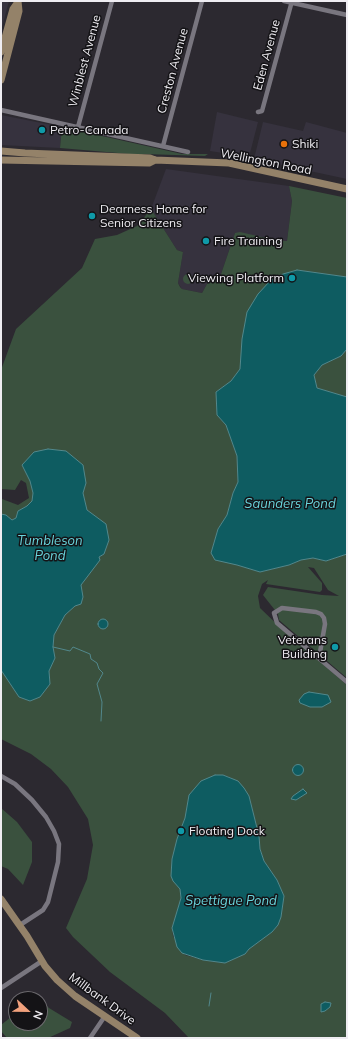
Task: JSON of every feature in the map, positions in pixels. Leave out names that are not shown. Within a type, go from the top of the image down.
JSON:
[{"type":"main road","points":[[1,52],[13,9],[18,1]]},
{"type":"main road","points":[[1,80],[4,60],[19,11],[18,1]]},
{"type":"main road","name":"Wellington Road","points":[[1,151],[150,158],[156,160],[229,164],[347,189]]},
{"type":"main road","name":"Wellington Road","points":[[1,160],[149,163],[156,160]]},
{"type":"main road","name":"Millbank Drive","points":[[2,902],[20,925],[42,961],[57,980],[76,996],[138,1038]]},
{"type":"street","name":"Winblest Avenue","points":[[78,127],[112,1]]},
{"type":"street","name":"Creston Avenue","points":[[163,146],[202,1]]},
{"type":"street","points":[[284,1],[347,15]]},
{"type":"street","name":"Eden Avenue","points":[[258,112],[262,111],[292,2]]},
{"type":"street","points":[[1,110],[188,152]]},
{"type":"street","points":[[319,658],[325,624],[324,618],[321,614],[316,612],[282,608],[274,613],[277,623],[347,682]]},
{"type":"street","points":[[1,776],[15,784],[32,800],[46,817],[59,844],[58,862],[48,902],[43,910],[20,925]]},
{"type":"street","points":[[1,988],[42,961]]},
{"type":"street","points":[[90,1038],[105,1016]]},
{"type":"shaded area","points":[[1,1],[9,1],[1,31]]},
{"type":"shaded area","points":[[217,112],[258,122],[249,157],[210,151]]},
{"type":"shaded area","points":[[1,115],[62,127],[60,148],[1,145]]},
{"type":"shaded area","points":[[263,122],[303,131],[306,122],[347,133],[347,179],[254,159]]},
{"type":"shaded area","points":[[166,169],[289,186],[292,201],[287,241],[235,233],[220,277],[207,284],[202,293],[182,289],[178,283],[183,252],[177,250],[151,209]]},
{"type":"green space","points":[[62,127],[182,154],[208,154],[205,156],[141,155],[60,148]]},
{"type":"green space","points":[[289,186],[347,198],[347,277],[297,270],[242,357],[240,369],[231,381],[216,392],[217,415],[226,425],[237,456],[238,482],[233,493],[227,515],[218,529],[211,553],[237,565],[260,572],[289,565],[301,560],[313,558],[326,561],[347,554],[347,678],[279,620],[278,614],[263,595],[268,587],[339,596],[328,590],[314,568],[308,567],[322,583],[322,590],[320,592],[266,584],[268,580],[262,584],[258,596],[260,608],[285,632],[347,685],[347,1038],[189,1038],[165,1013],[110,972],[73,937],[66,928],[87,879],[93,845],[88,819],[68,787],[51,769],[31,754],[1,739],[1,670],[19,697],[30,701],[40,697],[50,684],[49,671],[55,658],[53,647],[54,635],[65,615],[75,606],[80,585],[99,560],[99,557],[104,554],[109,540],[95,517],[87,510],[83,493],[86,483],[22,465],[30,481],[33,493],[32,501],[18,511],[16,518],[12,520],[6,515],[1,514],[2,499],[18,505],[29,498],[26,483],[21,480],[15,490],[1,489],[1,370],[16,329],[82,268],[95,239],[117,235],[137,226],[151,209],[177,250],[183,252],[178,283],[180,287],[182,289],[202,293],[207,284],[220,277],[235,233],[240,232],[275,240],[287,241],[292,201]],"holes":[[[215,775],[223,775],[231,778],[249,796],[264,861],[277,880],[284,896],[278,925],[272,932],[249,949],[245,954],[225,963],[203,960],[185,955],[173,936],[172,928],[181,898],[180,889],[171,869],[177,839],[185,818],[189,795]]]},
{"type":"green space","points":[[186,274],[190,274],[193,279],[190,284],[186,284],[183,281],[183,277]]},
{"type":"green space","points":[[347,349],[347,397],[317,388],[314,375],[322,365],[341,356]]},
{"type":"green space","points":[[1,808],[17,822],[32,842],[32,862],[23,885],[8,869],[1,866]]},
{"type":"green space","points":[[48,1007],[72,1022],[70,1028],[48,1038],[7,1038],[1,1031],[1,1025],[8,1019],[8,1031],[48,1031]]},
{"type":"water","name":"Saunders Pond","points":[[297,270],[347,277],[347,349],[341,356],[322,365],[314,375],[317,388],[347,397],[347,554],[326,561],[313,558],[301,560],[289,565],[260,572],[215,560],[211,553],[218,529],[227,515],[233,493],[238,482],[237,456],[226,425],[217,415],[216,392],[231,381],[240,369],[242,339],[247,312],[258,294],[270,281],[283,274]]},
{"type":"water","name":"Tumbleson Pond","points":[[48,449],[66,451],[83,465],[86,483],[83,493],[87,510],[106,524],[109,540],[104,554],[99,557],[100,560],[81,585],[83,597],[81,604],[75,606],[65,615],[54,635],[53,647],[55,658],[49,671],[50,684],[40,697],[30,701],[19,697],[1,670],[1,514],[6,515],[12,520],[16,518],[18,511],[32,501],[33,493],[30,481],[22,465],[34,452]]},
{"type":"water","points":[[101,619],[105,619],[108,624],[105,629],[101,629],[98,626],[98,622]]},
{"type":"water","points":[[309,692],[328,695],[331,702],[322,707],[310,707],[300,703],[299,700],[304,694]]},
{"type":"water","points":[[298,764],[302,766],[304,770],[302,774],[298,776],[294,774],[292,770],[294,766]]},
{"type":"water","name":"Spettigue Pond","points":[[215,775],[223,775],[238,781],[249,796],[264,861],[277,880],[284,896],[281,917],[278,925],[272,932],[249,949],[245,954],[225,963],[203,960],[182,953],[177,947],[172,928],[181,898],[180,889],[173,881],[171,876],[172,859],[177,839],[185,818],[189,795],[201,781]]},
{"type":"water","points":[[303,789],[307,793],[296,800],[291,799],[293,796]]},
{"type":"water","points":[[325,1002],[331,1003],[330,1007],[321,1012],[321,1004]]},
{"type":"waterway","points":[[53,647],[70,651],[73,647],[90,654],[91,659],[97,663],[99,669],[103,673],[97,684],[102,702],[101,721]]},
{"type":"waterway","points":[[209,1006],[211,993]]},
{"type":"place","name":"Petro-Canada","points":[[42,130]]},
{"type":"place","name":"Shiki","points":[[284,144]]},
{"type":"place","name":"Dearness Home for Senior Citizens","points":[[92,216]]},
{"type":"place","name":"Fire Training","points":[[206,241]]},
{"type":"place","name":"Viewing Platform","points":[[292,278]]},
{"type":"place","name":"Veterans Building","points":[[335,647]]},
{"type":"place","name":"Floating Dock","points":[[181,831]]}]
